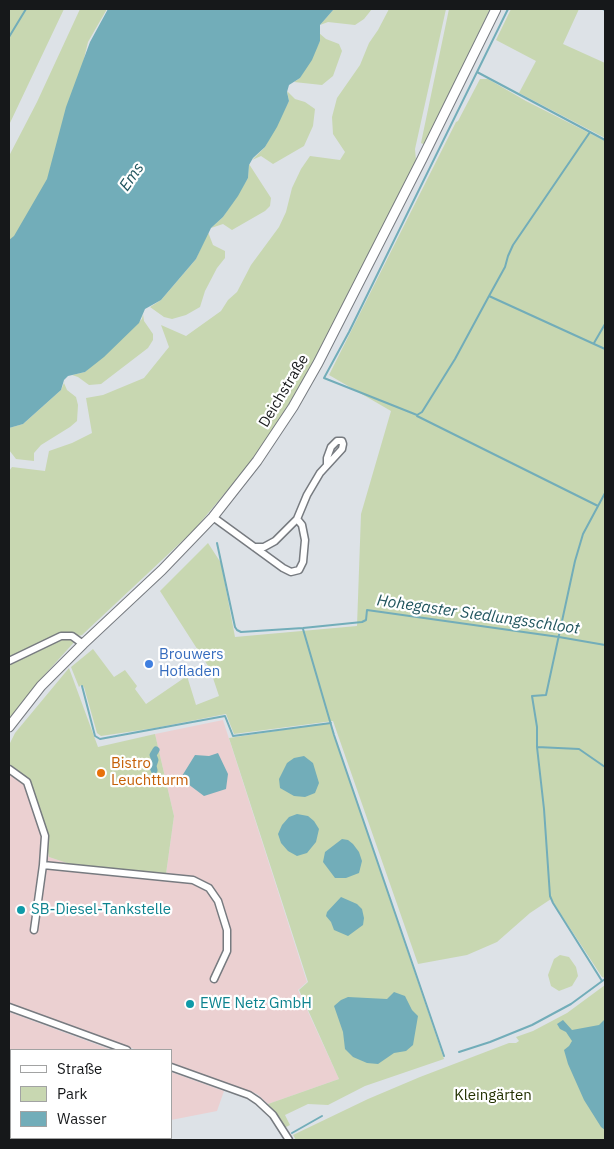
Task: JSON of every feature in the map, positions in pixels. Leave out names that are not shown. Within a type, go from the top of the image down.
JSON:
[{"type":"main road","name":"Deichstraße","points":[[9,727],[41,686],[162,570],[213,516],[257,461],[293,407],[318,363],[496,9]]},
{"type":"street","points":[[253,547],[264,546],[275,541],[297,519],[307,495],[327,464]]},
{"type":"street","points":[[213,516],[253,547],[291,572],[299,570],[303,562],[305,540],[302,525],[297,519]]},
{"type":"street","points":[[9,661],[61,636],[72,636],[83,644]]},
{"type":"street","points":[[9,769],[27,782],[45,836],[34,930]]},
{"type":"street","points":[[43,865],[194,880],[209,888],[218,901],[227,930],[226,951],[214,979]]},
{"type":"street","points":[[9,1007],[124,1049]]},
{"type":"street","points":[[172,1067],[249,1095],[266,1108],[290,1140]]},
{"type":"shaded area","points":[[223,720],[307,982],[298,990],[339,1079],[268,1104],[257,1094],[172,1063],[172,1049],[134,1049],[9,1003],[9,769],[28,782],[43,826],[49,857],[73,865],[166,874],[174,816],[155,734]]},
{"type":"shaded area","points":[[9,1012],[109,1049],[10,1049],[10,1139],[106,1139],[9,1140]]},
{"type":"shaded area","points":[[172,1072],[224,1091],[217,1111],[172,1120]]},
{"type":"green space","points":[[9,9],[64,9],[9,125]]},
{"type":"green space","points":[[80,9],[107,9],[88,42],[47,213],[9,246],[9,156],[37,102]]},
{"type":"green space","points":[[334,9],[372,9],[364,19],[355,25],[328,22],[320,25]]},
{"type":"green space","points":[[389,9],[446,9],[415,149],[416,161],[363,269],[312,366],[261,450],[194,530],[82,635],[78,636],[71,632],[63,632],[9,658],[9,471],[12,467],[45,471],[49,451],[72,443],[92,433],[86,398],[103,395],[144,378],[169,347],[161,325],[186,336],[221,311],[228,300],[237,292],[251,265],[279,227],[286,212],[292,188],[310,156],[340,160],[345,152],[333,134],[332,117],[337,98],[360,65],[369,43]]},
{"type":"green space","points":[[449,9],[490,9],[425,145],[421,143]]},
{"type":"green space","points":[[511,9],[579,9],[563,44],[605,63],[605,138],[519,93],[536,61],[496,40]]},
{"type":"green space","points":[[319,33],[326,39],[339,44],[342,51],[333,76],[322,85],[294,82],[300,78],[320,41]]},
{"type":"green space","points":[[480,79],[488,79],[526,101],[605,141],[605,978],[602,977],[551,899],[530,913],[497,942],[467,955],[418,964],[333,721],[234,734],[226,714],[101,736],[97,733],[84,687],[81,685],[79,687],[71,667],[93,649],[114,677],[125,670],[137,686],[135,689],[146,704],[187,676],[196,705],[219,696],[210,669],[160,591],[208,543],[221,563],[235,637],[357,626],[361,514],[391,411],[329,375],[456,122]]},
{"type":"green space","points":[[287,91],[295,99],[305,102],[315,109],[313,126],[304,146],[273,164],[261,156],[252,160],[265,147],[289,101]]},
{"type":"green space","points":[[249,164],[271,198],[270,206],[265,211],[232,230],[223,224],[211,228],[223,217],[248,178]]},
{"type":"green space","points":[[208,232],[213,245],[225,251],[225,258],[217,268],[205,291],[200,307],[186,315],[172,319],[164,317],[150,307],[161,300],[196,259]]},
{"type":"green space","points":[[143,314],[144,321],[153,334],[153,340],[148,348],[101,384],[89,385],[72,375],[85,372],[142,319]]},
{"type":"green space","points":[[66,378],[64,383],[67,390],[76,397],[78,405],[77,421],[41,445],[34,453],[34,461],[16,459],[9,450],[9,428],[23,424],[61,390]]},
{"type":"green space","points":[[64,635],[77,639],[39,681],[9,719],[9,664]]},
{"type":"green space","points":[[69,668],[98,747],[155,734],[174,816],[166,874],[73,865],[49,857],[43,826],[28,782],[9,769],[9,745],[15,733]]},
{"type":"green space","points":[[330,723],[444,1059],[365,1086],[328,1105],[308,1104],[285,1115],[290,1125],[284,1128],[268,1104],[339,1079],[299,990],[308,982],[229,738]]},
{"type":"green space","points":[[560,955],[569,957],[576,967],[578,976],[572,986],[559,991],[551,986],[548,975],[554,959]]},
{"type":"green space","name":"Kleingärten","points":[[605,985],[605,1140],[296,1140],[293,1135],[368,1099],[420,1077],[509,1043],[516,1043],[519,1041],[516,1037],[533,1031],[567,1013]]},
{"type":"water","name":"Ems","points":[[108,9],[334,9],[320,25],[320,41],[312,60],[300,78],[289,85],[287,92],[289,101],[277,127],[265,147],[253,158],[249,165],[248,178],[238,196],[223,217],[211,228],[196,259],[161,300],[145,309],[139,323],[104,357],[85,372],[68,376],[64,380],[61,390],[23,424],[9,428],[9,240],[14,236],[47,179],[66,107],[90,42]]},
{"type":"water","points":[[218,753],[228,774],[226,789],[204,796],[188,784],[182,776],[195,755],[209,756]]},
{"type":"water","points":[[304,756],[313,763],[319,783],[315,793],[305,797],[294,796],[280,788],[279,779],[287,763],[294,758]]},
{"type":"water","points":[[297,814],[308,816],[319,829],[316,842],[307,853],[297,856],[288,851],[281,843],[278,834],[282,825],[289,817]]},
{"type":"water","points":[[342,839],[348,840],[353,844],[359,852],[362,861],[359,873],[346,878],[335,878],[323,862],[325,852]]},
{"type":"water","points":[[341,897],[357,904],[362,909],[364,918],[363,925],[348,936],[334,930],[326,916],[327,912]]},
{"type":"water","points":[[394,992],[405,996],[412,1010],[418,1016],[413,1045],[406,1051],[394,1053],[378,1064],[367,1063],[353,1057],[345,1049],[343,1032],[334,1006],[348,997],[387,999]]},
{"type":"water","points":[[605,1019],[605,1130],[601,1127],[584,1100],[564,1050],[572,1041],[557,1024],[563,1020],[572,1030],[599,1025]]},
{"type":"waterway","points":[[9,37],[26,9]]},
{"type":"waterway","points":[[477,72],[508,9]]},
{"type":"waterway","points":[[605,140],[477,72],[349,332],[324,378],[417,415],[422,412],[455,359],[489,296],[605,349]]},
{"type":"waterway","points":[[489,296],[505,267],[513,245],[590,132]]},
{"type":"waterway","points":[[594,343],[605,324]]},
{"type":"waterway","points":[[417,416],[598,506]]},
{"type":"waterway","points":[[605,493],[583,534],[575,561],[546,695],[532,696],[537,727],[537,747],[579,749],[605,767]]},
{"type":"waterway","name":"Hohegaster Siedlungsschloot","points":[[217,543],[235,627],[241,632],[362,622],[366,620],[367,610],[605,645]]},
{"type":"waterway","points":[[303,629],[334,735],[444,1056]]},
{"type":"waterway","points":[[82,686],[95,736],[100,739],[225,716],[233,736],[331,723]]},
{"type":"waterway","points":[[537,747],[544,809],[550,896],[602,981]]},
{"type":"waterway","points":[[154,770],[155,760],[153,755],[156,750]]},
{"type":"waterway","points":[[459,1052],[532,1025],[571,1004],[605,979]]},
{"type":"waterway","points":[[292,1133],[322,1116]]},
{"type":"place","name":"Brouwers Hofladen","points":[[149,664]]},
{"type":"place","name":"Bistro Leuchtturm","points":[[101,773]]},
{"type":"place","name":"SB-Diesel-Tankstelle","points":[[21,910]]},
{"type":"place","name":"EWE Netz GmbH","points":[[190,1004]]}]
